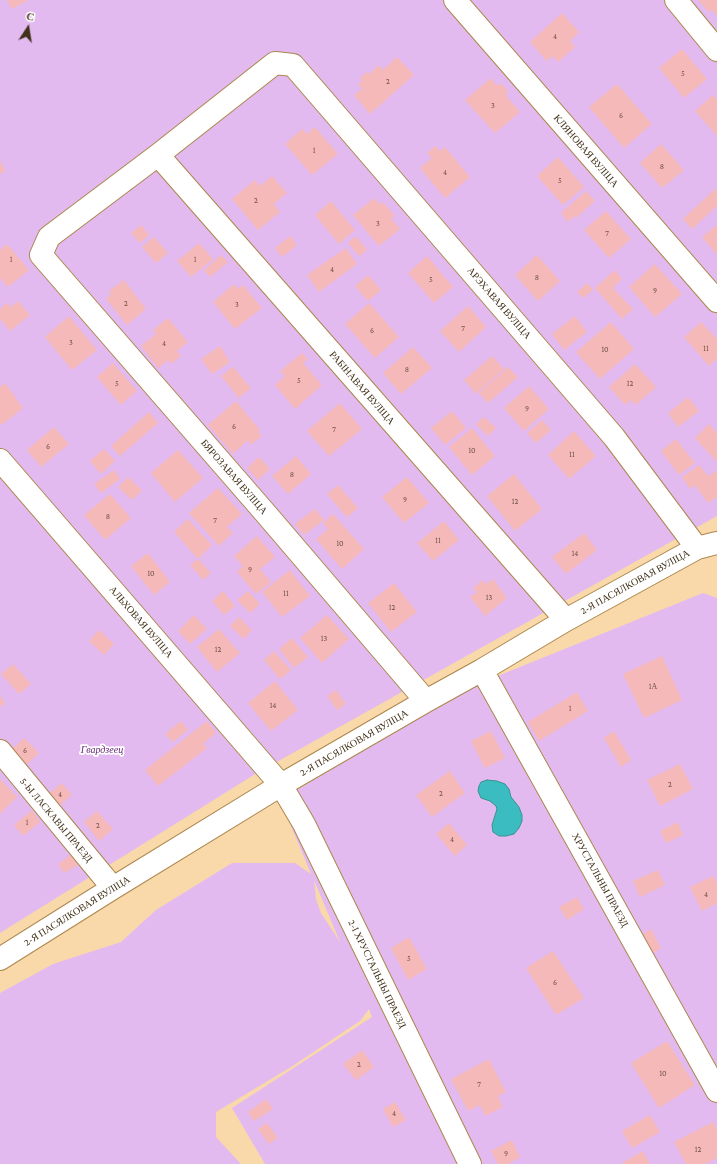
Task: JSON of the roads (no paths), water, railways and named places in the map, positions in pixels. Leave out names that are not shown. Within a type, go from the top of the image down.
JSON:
[{"type":"street","name":"КЛЯНОВАЯ ВУЛІЦА","points":[[455,0],[717,301]]},
{"type":"street","points":[[676,0],[717,50]]},
{"type":"street","name":"АРЭХАВАЯ ВУЛІЦА","points":[[158,155],[275,62],[293,64],[707,545]]},
{"type":"street","name":"БЯРОЗАВАЯ ВУЛІЦА","points":[[158,155],[49,237],[41,255],[426,701]]},
{"type":"street","name":"РАБІНАВАЯ ВУЛІЦА","points":[[158,155],[566,620]]},
{"type":"street","name":"АЛЬХОВАЯ ВУЛІЦА","points":[[0,460],[281,785]]},
{"type":"street","name":"2-Я ПАСЯЛКОВАЯ ВУЛІЦА","points":[[0,959],[281,785],[566,620],[707,545]]},
{"type":"street","name":"ХРУСТАЛЬНЫ ПРАЕЗД","points":[[482,670],[717,1091]]},
{"type":"street","name":"5-Ы ЛАСКАВЫ ПРАЕЗД","points":[[0,751],[113,888]]},
{"type":"street","name":"2-І ХРУСТАЛЬНЫ ПРАЕЗД","points":[[281,785],[304,824],[470,1164]]},
{"type":"water","points":[[487,780],[505,784],[509,789],[511,797],[519,807],[522,815],[522,821],[514,834],[499,836],[493,832],[492,825],[497,809],[496,806],[490,801],[481,798],[478,791],[481,782]]},
{"type":"park label","name":"Гвардзеец","points":[[102,750]]}]
